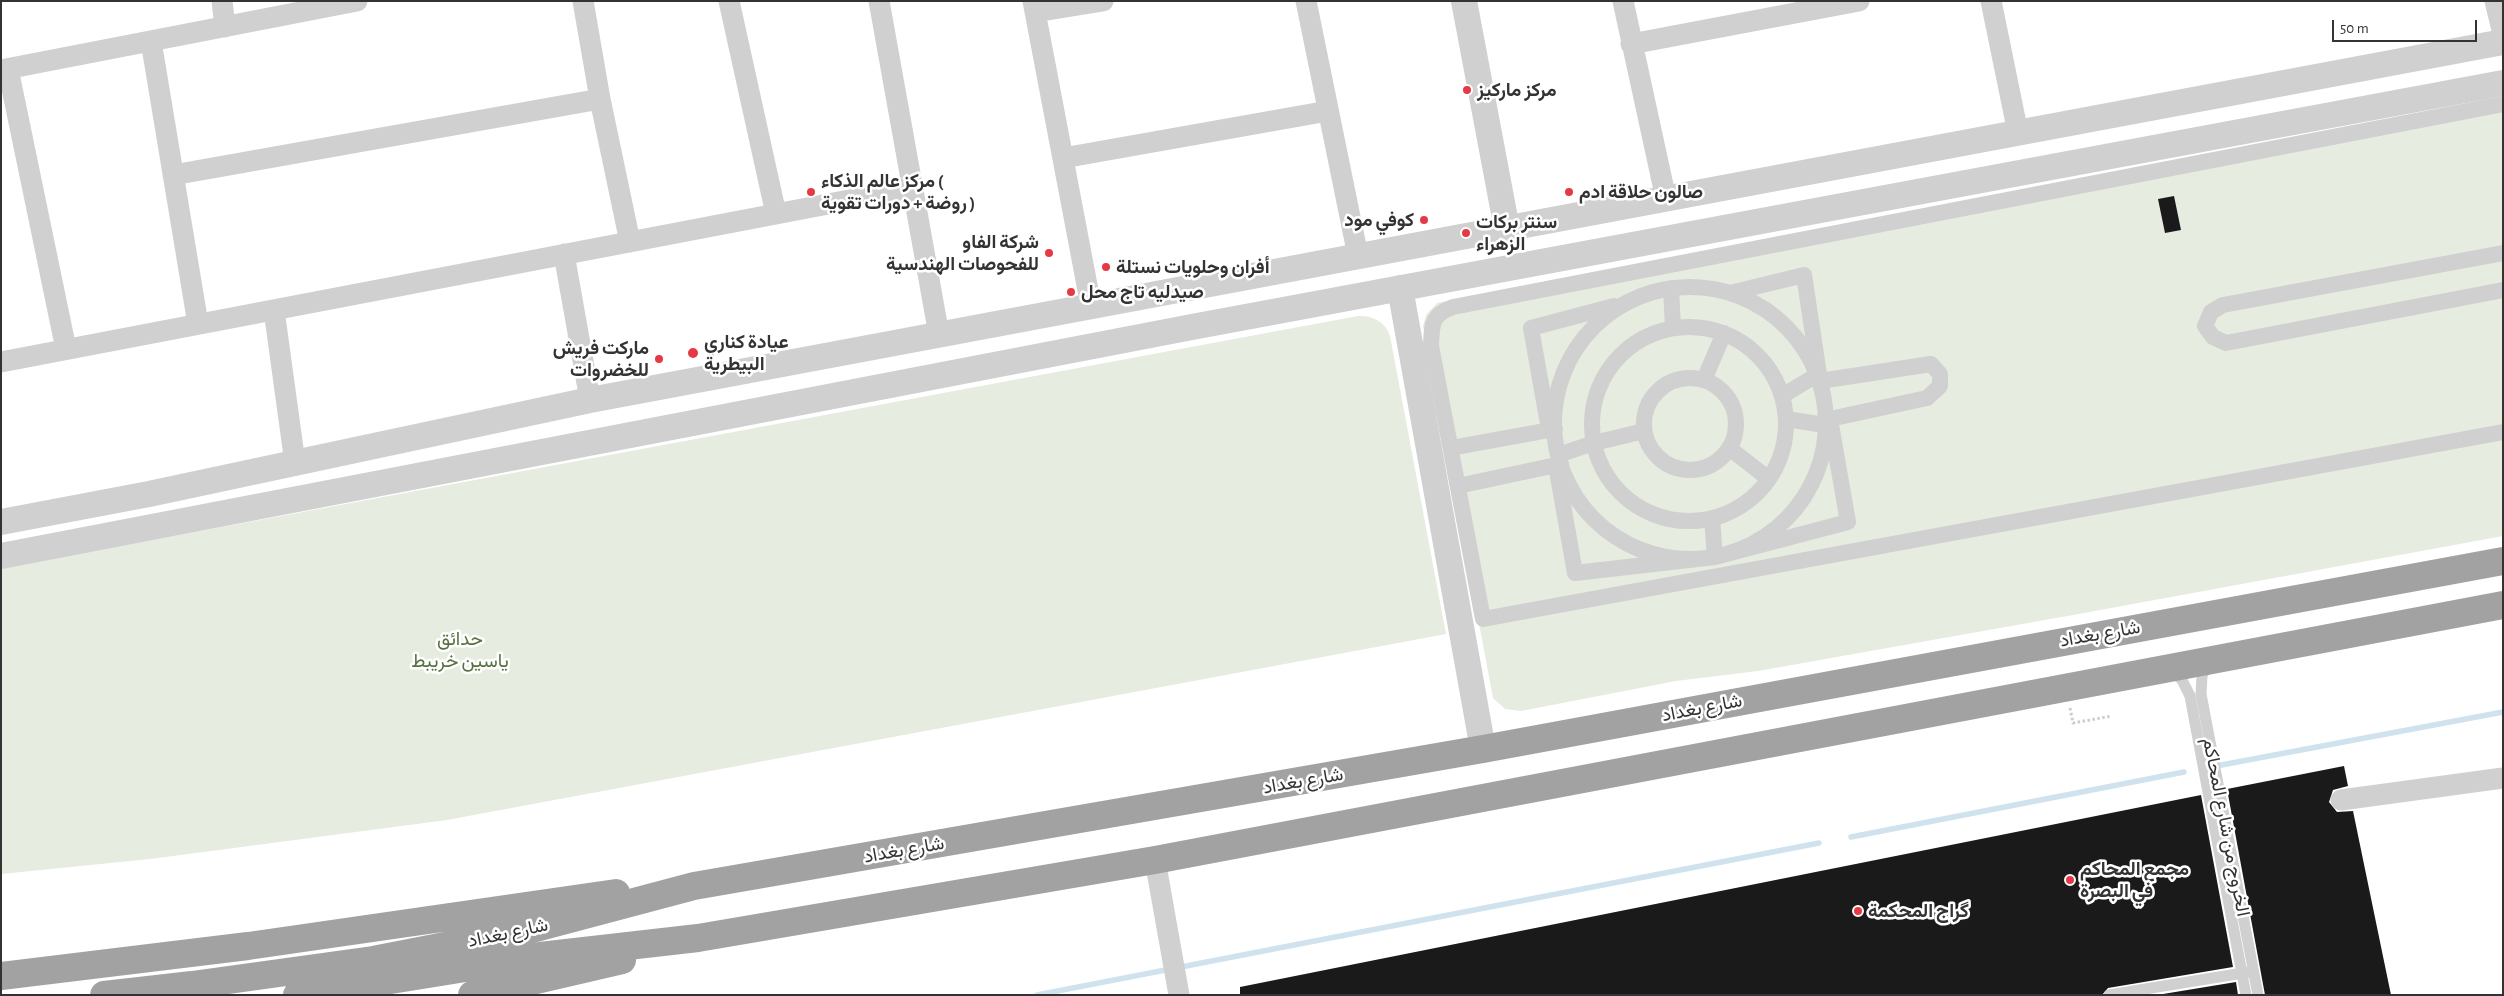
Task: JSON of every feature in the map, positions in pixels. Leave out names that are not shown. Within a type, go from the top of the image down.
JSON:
[{"type":"highway","name":"شارع بغداد","points":[[297,995],[374,971],[694,886],[1483,750],[2503,561]]},
{"type":"highway","name":"شارع بغداد","points":[[104,995],[192,985],[540,956],[698,938],[1155,860],[2503,605]]},
{"type":"highway","points":[[1,976],[248,946],[622,892],[694,886]]},
{"type":"highway","points":[[472,995],[580,971],[698,938]]},
{"type":"street","points":[[222,1],[226,27]]},
{"type":"street","points":[[66,349],[4,70],[357,1]]},
{"type":"street","points":[[583,1],[600,99],[630,242]]},
{"type":"street","points":[[729,1],[776,214]]},
{"type":"street","points":[[879,1],[939,335]]},
{"type":"street","points":[[1092,306],[1034,7],[1103,1]]},
{"type":"street","points":[[1306,1],[1358,256]]},
{"type":"street","points":[[1464,1],[1507,229]]},
{"type":"street","points":[[1623,1],[1666,199]]},
{"type":"street","points":[[1631,44],[1780,9],[1859,1]]},
{"type":"street","points":[[1991,1],[2018,133]]},
{"type":"street","points":[[2495,1],[2503,34]]},
{"type":"street","points":[[151,41],[198,324]]},
{"type":"street","points":[[1,522],[149,494],[590,400],[2503,42]]},
{"type":"street","points":[[2332,74],[2338,114]]},
{"type":"street","points":[[1,556],[1192,327],[2503,83]]},
{"type":"street","points":[[173,175],[600,99]]},
{"type":"street","points":[[2503,104],[1453,307],[1440,311],[1432,322],[1432,346],[1483,619],[2503,432]]},
{"type":"street","points":[[1063,158],[1328,112]]},
{"type":"street","points":[[1774,179],[1781,218]]},
{"type":"street","points":[[1,362],[912,188]]},
{"type":"street","points":[[2503,253],[2222,305],[2211,312],[2205,326],[2213,337],[2226,343],[2503,290]]},
{"type":"street","points":[[564,254],[590,400]]},
{"type":"street","points":[[1730,292],[1804,275],[1818,378],[1848,522],[1715,557],[1575,573],[1558,461],[1531,328],[1626,303],[1648,294],[1671,288],[1709,288],[1730,292],[1754,303],[1776,317],[1794,335],[1809,356],[1818,378]]},
{"type":"street","points":[[1186,288],[1192,327]]},
{"type":"street","points":[[1400,288],[1483,750]]},
{"type":"street","points":[[1671,288],[1673,328]]},
{"type":"street","points":[[1552,429],[1556,400],[1563,376],[1573,354],[1588,334],[1606,317],[1626,303]]},
{"type":"street","points":[[274,310],[295,463]]},
{"type":"street","points":[[1691,326],[1724,333],[1745,344],[1759,356],[1771,371],[1782,396],[1786,418],[1784,444],[1779,462],[1757,494],[1742,506],[1712,518],[1687,522],[1668,519],[1650,513],[1634,504],[1619,492],[1607,476],[1599,460],[1594,443],[1592,422],[1595,403],[1601,385],[1610,368],[1622,354],[1637,342],[1673,328],[1691,326]]},
{"type":"street","points":[[1704,380],[1724,333]]},
{"type":"street","points":[[1558,461],[1575,496],[1592,518],[1612,535],[1636,548],[1662,556],[1688,559],[1715,557],[1740,550],[1763,538],[1783,522],[1800,503],[1813,480],[1822,456],[1830,419],[1927,398],[1940,386],[1940,374],[1931,364],[1818,378],[1782,396]]},
{"type":"street","points":[[1682,379],[1704,380],[1722,392],[1734,410],[1735,433],[1729,448],[1718,461],[1708,467],[1686,471],[1675,468],[1656,456],[1650,447],[1644,431],[1648,405],[1662,388],[1682,379]]},
{"type":"street","points":[[1786,418],[1828,426]]},
{"type":"street","points":[[1451,448],[1552,429]]},
{"type":"street","points":[[1458,486],[1558,461],[1594,443],[1644,431]]},
{"type":"street","points":[[1729,448],[1769,479]]},
{"type":"street","points":[[149,494],[156,526]]},
{"type":"street","points":[[1712,518],[1715,557]]},
{"type":"street","points":[[2341,800],[2503,778]]},
{"type":"street","points":[[1155,860],[1178,988]]},
{"type":"lane","name":"الخروج من شارع المحاكم","points":[[2209,660],[2202,676],[2202,694],[2248,972],[2258,995]]},
{"type":"lane","points":[[2168,668],[2182,680],[2190,696],[2248,972],[2246,995]]},
{"type":"lane","points":[[2109,995],[2248,972]]},
{"type":"path","points":[[2073,723],[2112,716]]},
{"type":"green space","points":[[2503,101],[2503,536],[1758,671],[1676,681],[1521,711],[1505,709],[1493,698],[1423,326],[1426,315],[1437,303]]},
{"type":"green space","name":"حدائق ياسين خريبط","points":[[1358,316],[1378,320],[1390,336],[1446,634],[447,820],[150,859],[1,874],[1,568]]},
{"type":"building","points":[[2174,196],[2181,230],[2165,233],[2158,199]]},
{"type":"building","points":[[2344,766],[2348,786],[2333,790],[2329,802],[2337,812],[2353,811],[2391,995],[2265,995],[2227,789]]},
{"type":"building","name":"مجمع المحاكم في البصرة","points":[[2201,795],[2233,967],[2108,988],[2102,995],[1240,995],[1240,987]]},
{"type":"building","points":[[2236,982],[2238,995],[2157,995]]},
{"type":"waterway","points":[[2216,766],[2503,712]]},
{"type":"waterway","points":[[1851,837],[2184,772]]},
{"type":"waterway","points":[[1037,995],[1819,843]]},
{"type":"place","name":"مركز ماركيز","points":[[1467,90]]},
{"type":"place","name":"مركز عالم الذكاء ( روضة + دورات تقوية )","points":[[811,192]]},
{"type":"place","name":"صالون حلاقة ادم","points":[[1569,192]]},
{"type":"place","name":"كوفي مود","points":[[1424,220]]},
{"type":"place","name":"سنتر بركات الزهراء","points":[[1466,233]]},
{"type":"place","name":"شركة الفاو للفحوصات الهندسية","points":[[1049,253]]},
{"type":"place","name":"أفران وحلويات نستلة","points":[[1106,267]]},
{"type":"place","name":"صيدليه تاج محل","points":[[1071,292]]},
{"type":"place","name":"عيادة كناري البيطرية","points":[[693,353]]},
{"type":"place","name":"ماركت فريش للخضروات","points":[[659,359]]},
{"type":"place","name":"مجمع المحاكم في البصرة","points":[[2070,880]]},
{"type":"place","name":"گراج المحكمة","points":[[1858,911]]}]
